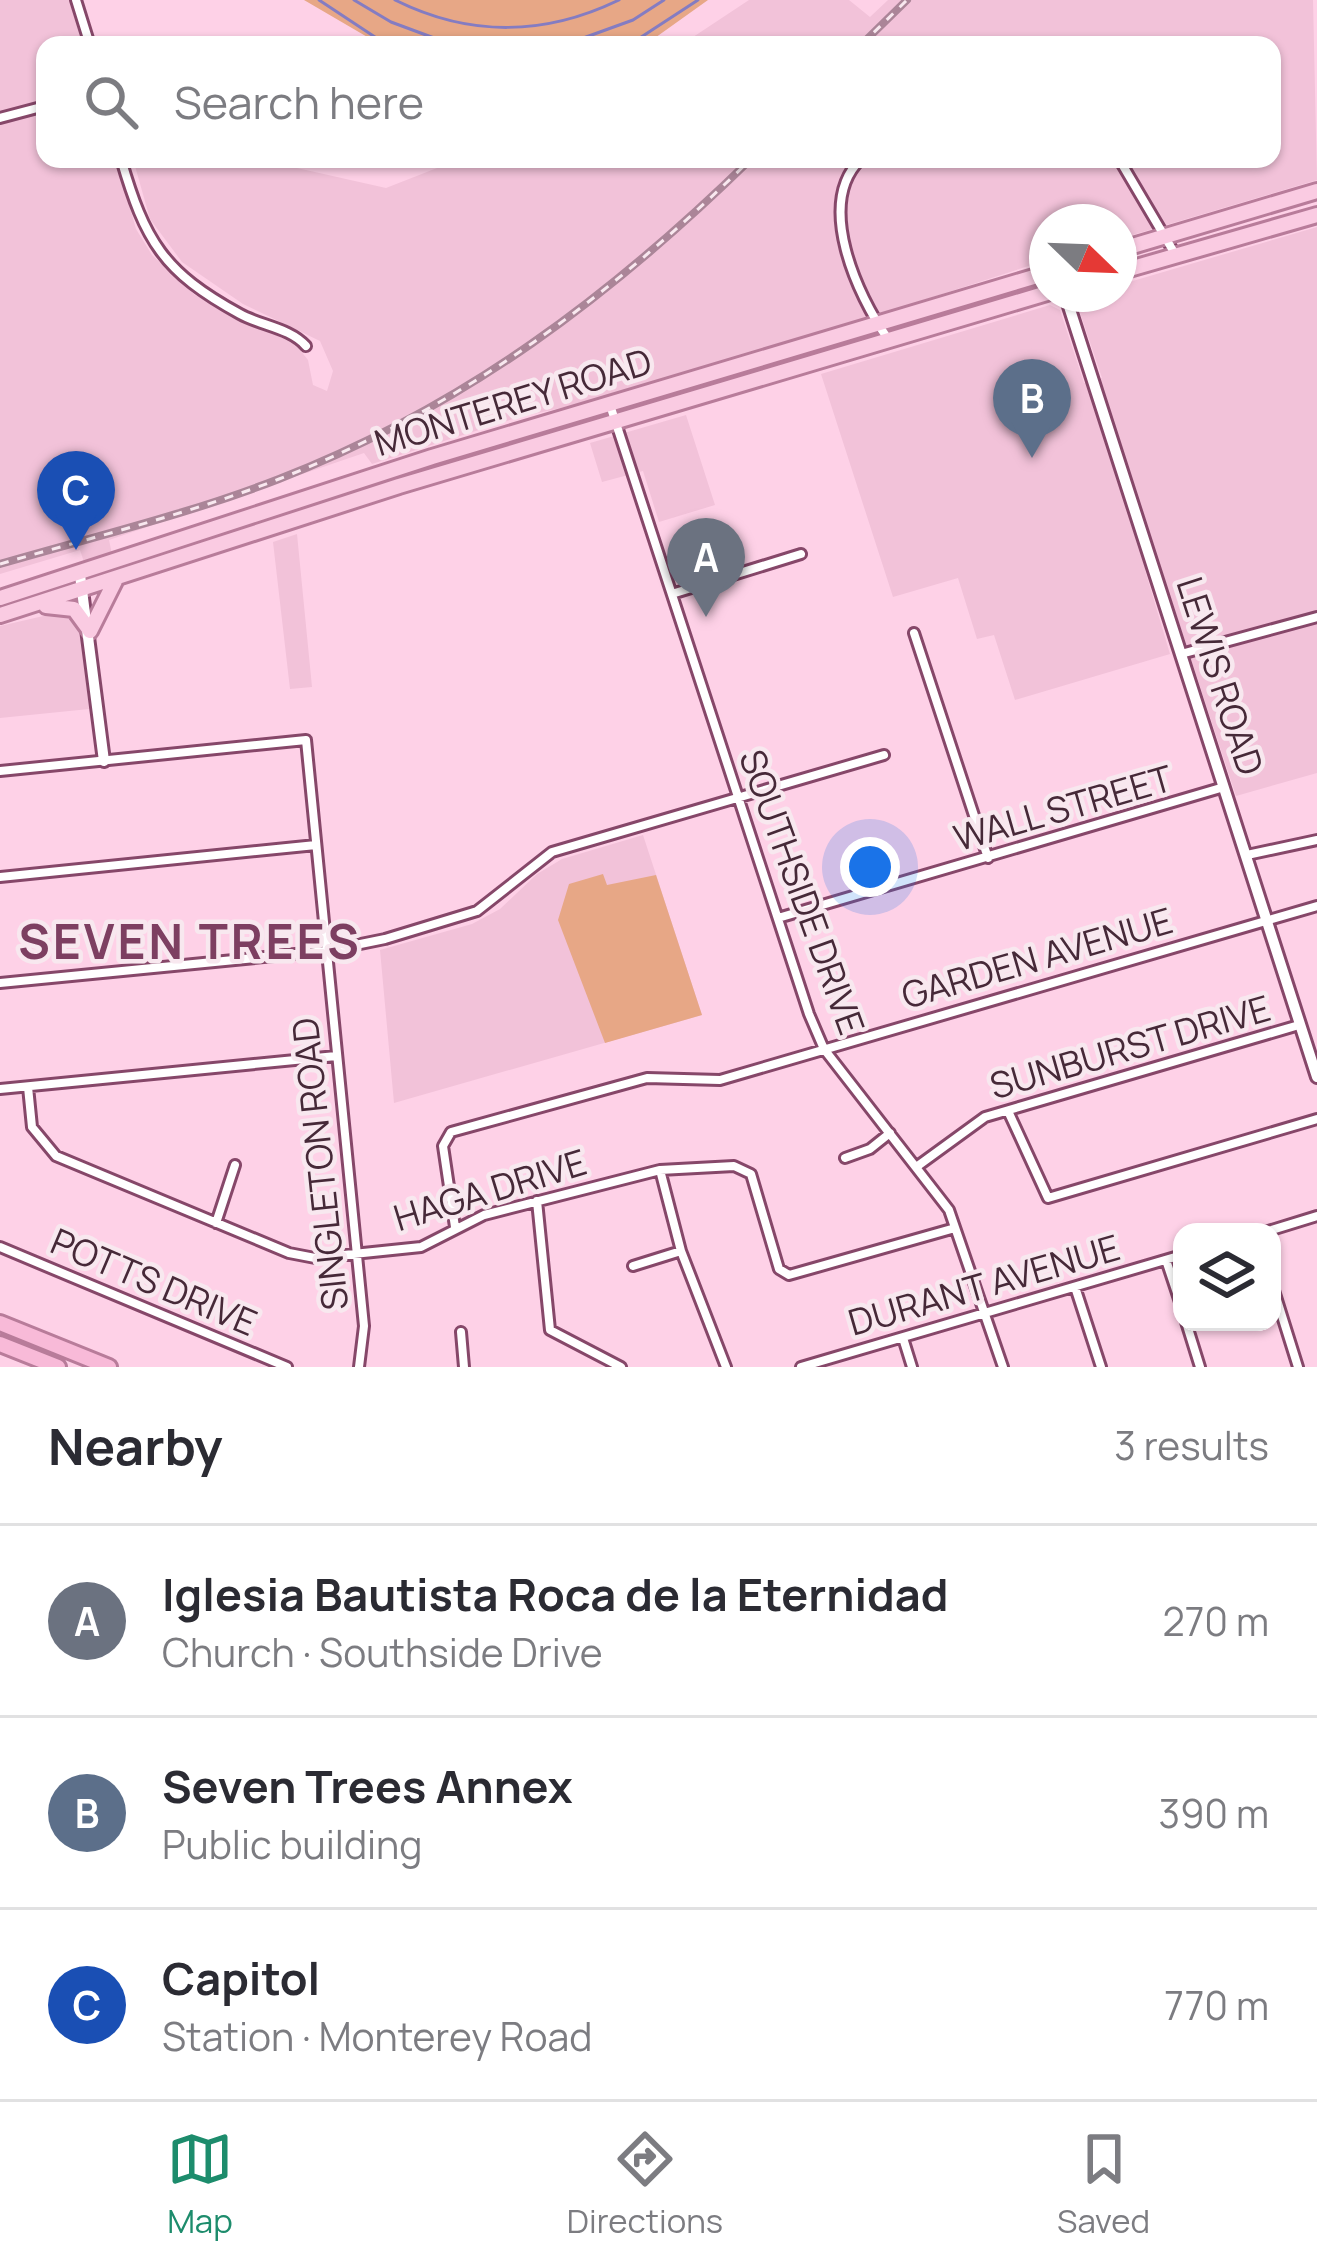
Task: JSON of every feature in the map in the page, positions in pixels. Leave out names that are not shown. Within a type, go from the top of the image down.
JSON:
[{"type":"highway","points":[[0,1323],[109,1367]]},
{"type":"highway","points":[[0,1344],[58,1367]]},
{"type":"main road","points":[[1137,244],[1317,191]]},
{"type":"main road","points":[[1137,267],[1317,215]]},
{"type":"main road","name":"MONTEREY ROAD","points":[[0,615],[363,480],[1029,279]]},
{"type":"main road","name":"MONTEREY ROAD","points":[[0,598],[82,582],[115,581],[369,496],[1029,298]]},
{"type":"main road","points":[[363,480],[369,496]]},
{"type":"main road","points":[[34,605],[74,609],[90,631],[115,581]]},
{"type":"street","points":[[76,0],[87,36]]},
{"type":"street","points":[[0,118],[36,108]]},
{"type":"street","points":[[124,168],[141,227],[163,256],[190,282],[243,316],[298,337],[306,346]]},
{"type":"street","points":[[854,168],[839,207],[868,311],[888,339]]},
{"type":"street","points":[[1124,168],[1176,256]]},
{"type":"street","name":"LEWIS ROAD","points":[[1071,312],[1317,1077]]},
{"type":"street","name":"SOUTHSIDE DRIVE","points":[[609,404],[824,1048],[950,1210],[1003,1367]]},
{"type":"street","points":[[675,593],[800,554]]},
{"type":"street","points":[[0,771],[104,761],[82,582]]},
{"type":"street","points":[[1181,654],[1317,616]]},
{"type":"street","points":[[914,633],[988,858]]},
{"type":"street","name":"SINGLETON ROAD","points":[[104,761],[306,740],[364,1326],[359,1367]]},
{"type":"street","points":[[0,983],[326,951],[470,914],[495,901],[552,852],[884,755]]},
{"type":"street","name":"WALL STREET","points":[[778,918],[1224,787]]},
{"type":"street","points":[[1247,855],[1317,840]]},
{"type":"street","points":[[0,878],[316,845]]},
{"type":"street","name":"GARDEN AVENUE","points":[[455,1227],[443,1146],[451,1132],[646,1078],[720,1080],[1317,906]]},
{"type":"street","name":"SUNBURST DRIVE","points":[[919,1166],[964,1128],[1008,1111],[1299,1025]]},
{"type":"street","points":[[0,1089],[336,1056]]},
{"type":"street","name":"HAGA DRIVE","points":[[28,1087],[32,1127],[45,1149],[303,1257],[421,1246],[455,1227],[536,1201],[660,1170],[744,1166],[779,1269],[789,1275],[955,1228]]},
{"type":"street","points":[[1008,1111],[1048,1198],[1317,1119]]},
{"type":"street","points":[[845,1158],[870,1149],[890,1132]]},
{"type":"street","points":[[216,1223],[235,1165]]},
{"type":"street","points":[[660,1170],[681,1251],[726,1367]]},
{"type":"street","points":[[536,1201],[550,1330],[621,1367]]},
{"type":"street","points":[[1281,1227],[1317,1216]]},
{"type":"street","name":"POTTS DRIVE","points":[[0,1247],[287,1367]]},
{"type":"street","points":[[633,1266],[681,1251]]},
{"type":"street","name":"DURANT AVENUE","points":[[801,1367],[1173,1258]]},
{"type":"street","points":[[1166,1260],[1173,1281]]},
{"type":"street","points":[[1075,1287],[1101,1367]]},
{"type":"street","points":[[1281,1313],[1298,1367]]},
{"type":"street","points":[[1189,1331],[1200,1367]]},
{"type":"street","points":[[461,1332],[464,1367]]},
{"type":"street","points":[[903,1338],[912,1367]]},
{"type":"shaded area","points":[[0,0],[70,0],[85,36],[36,36],[36,168],[119,168],[136,229],[152,255],[195,295],[296,345],[308,360],[313,385],[327,391],[333,371],[320,341],[243,304],[182,262],[150,219],[136,168],[297,168],[386,188],[437,168],[1281,168],[1281,36],[695,36],[749,0],[849,0],[870,17],[888,0],[1313,0],[1317,180],[1137,234],[1137,204],[1029,204],[1029,266],[658,386],[516,418],[372,464],[364,453],[109,540],[112,554],[84,562],[80,550],[0,574]]},
{"type":"shaded area","points":[[304,0],[708,0],[658,36],[366,36]]},
{"type":"shaded area","points":[[1317,227],[1317,773],[1236,796],[1160,565],[1145,570],[1170,654],[1015,700],[994,635],[977,639],[958,578],[893,597],[821,374],[1029,311],[1061,312],[1084,383],[1102,378],[1080,312],[1137,312],[1137,280]]},
{"type":"shaded area","points":[[686,415],[715,505],[659,522],[643,471],[602,482],[590,443]]},
{"type":"shaded area","points":[[297,534],[312,687],[290,689],[273,542]]},
{"type":"shaded area","points":[[65,611],[80,622],[89,709],[0,718],[0,626]]},
{"type":"shaded area","points":[[643,835],[702,1015],[394,1103],[380,950],[472,924],[500,909],[537,874],[562,859]]},
{"type":"shaded area","points":[[603,874],[607,885],[656,875],[702,1015],[605,1043],[558,920],[569,884]]},
{"type":"waterway","points":[[319,0],[373,36]]},
{"type":"waterway","points":[[354,0],[391,22],[429,36]]},
{"type":"waterway","points":[[395,0],[451,21],[507,27],[563,20],[619,0]]},
{"type":"waterway","points":[[589,36],[633,20],[664,0]]},
{"type":"waterway","points":[[643,36],[698,0]]},
{"type":"railway","points":[[870,36],[907,0]]},
{"type":"railway","points":[[0,564],[245,492],[411,418],[473,382],[589,301],[741,168]]},
{"type":"place","name":"Seven Trees Annex","points":[[1032,458]]},
{"type":"place","name":"Capitol","points":[[76,550]]},
{"type":"place","name":"Iglesia Bautista Roca de la Eternidad","points":[[706,617]]},
{"type":"district","name":"SEVEN TREES","points":[[190,942]]}]
